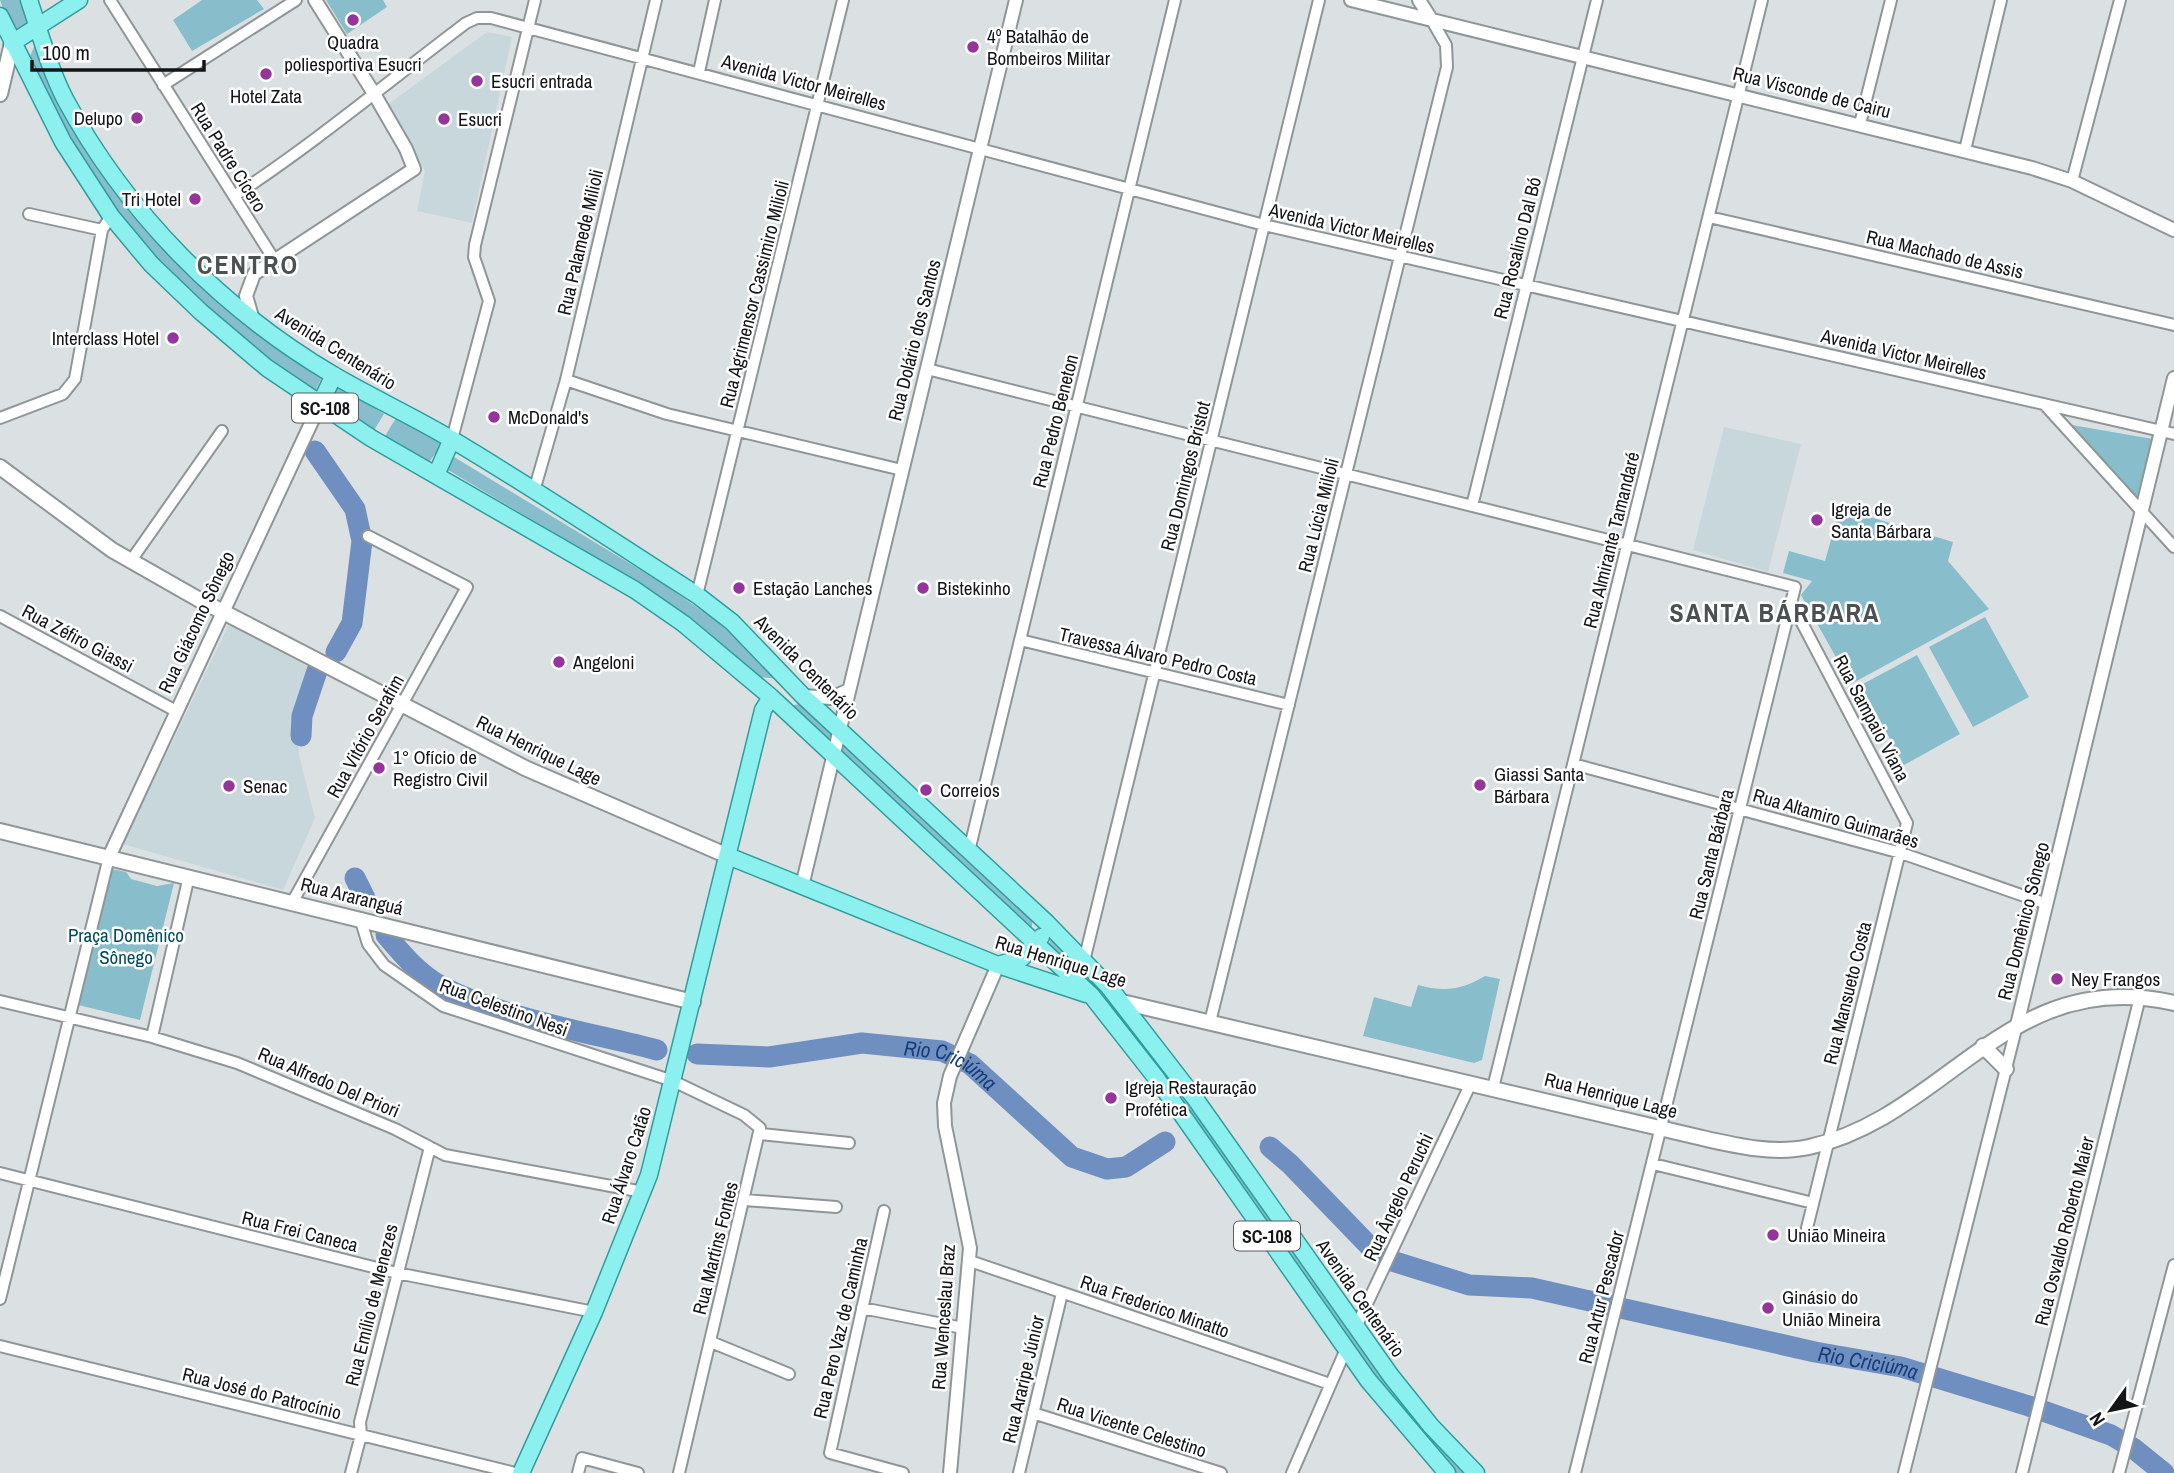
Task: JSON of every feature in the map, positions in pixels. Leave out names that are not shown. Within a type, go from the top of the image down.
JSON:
[{"type":"main road","name":"Avenida Centenário","points":[[29,0],[65,99],[133,202],[192,267],[254,321],[334,375],[452,439],[697,595],[764,652],[803,696],[1047,923],[1122,1002],[1187,1087],[1408,1398],[1476,1473]]},
{"type":"main road","points":[[0,94],[12,43],[79,0]]},
{"type":"main road","name":"SC-108","points":[[0,16],[63,142],[111,216],[151,264],[201,312],[267,368],[320,404],[436,475],[450,480],[635,590],[709,643],[764,698],[833,756],[1090,995],[1157,1079],[1390,1409],[1447,1473]]},
{"type":"main road","points":[[320,404],[334,375]]},
{"type":"main road","points":[[436,475],[452,439]]},
{"type":"main road","name":"Rua Henrique Lage","points":[[0,467],[130,562],[402,705],[580,794],[998,965],[1090,995],[1661,1128],[1760,1148],[1806,1148],[1828,1142],[1880,1117],[2017,1025],[2075,1002],[2110,997],[2140,997],[2174,1003]]},
{"type":"main road","points":[[764,698],[782,693],[803,696]]},
{"type":"main road","name":"Rua Álvaro Catão","points":[[521,1473],[594,1312],[643,1192],[693,1002],[764,698]]},
{"type":"main road","name":"Rua Araranguá","points":[[0,831],[293,901],[693,1002]]},
{"type":"main road","points":[[998,965],[1022,958],[1037,944],[1047,923]]},
{"type":"main road","points":[[1983,1046],[2006,1069]]},
{"type":"street","name":"Rua Padre Cícero","points":[[110,0],[275,261]]},
{"type":"street","points":[[163,85],[296,0]]},
{"type":"street","points":[[254,321],[248,310],[247,285],[254,274],[414,169],[406,149],[373,92],[315,0]]},
{"type":"street","points":[[452,439],[487,316],[489,300],[474,257],[475,245],[535,0]]},
{"type":"street","name":"Rua Palamede Milioli","points":[[534,491],[566,380],[656,0]]},
{"type":"street","points":[[699,72],[715,0]]},
{"type":"street","name":"Rua Agrimensor Cassimiro Milioli","points":[[697,595],[820,104],[843,0]]},
{"type":"street","name":"Rua Dolário dos Santos","points":[[802,886],[1016,0]]},
{"type":"street","name":"Rua Pedro Beneton","points":[[969,851],[1175,0]]},
{"type":"street","name":"Rua Domingos Bristot","points":[[1084,961],[1319,0]]},
{"type":"street","name":"Rua Visconde de Cairu","points":[[1351,0],[1965,150],[2072,181],[2174,230]]},
{"type":"street","points":[[1419,0],[1431,19]]},
{"type":"street","name":"Rua Rosalino Dal Bó","points":[[1472,506],[1597,0]]},
{"type":"street","name":"Rua Almirante Tamandaré","points":[[1493,1088],[1762,0]]},
{"type":"street","points":[[1860,124],[1891,0]]},
{"type":"street","points":[[1965,150],[2001,0]]},
{"type":"street","points":[[2072,181],[2120,0]]},
{"type":"street","name":"Avenida Victor Meirelles","points":[[234,196],[307,147],[373,92],[466,23],[477,18],[528,26],[1264,225],[2168,433]]},
{"type":"street","name":"Rua Lúcia Milioli","points":[[1210,1022],[1447,67],[1446,45],[1431,19]]},
{"type":"street","points":[[29,214],[102,230]]},
{"type":"street","points":[[0,418],[63,394],[75,379],[102,230],[111,216]]},
{"type":"street","name":"Rua Machado de Assis","points":[[1709,217],[2174,326]]},
{"type":"street","points":[[927,369],[1627,545]]},
{"type":"street","name":"Rua Domênico Sônego","points":[[1904,1473],[2142,512],[2168,433],[2174,378]]},
{"type":"street","points":[[566,380],[667,414],[902,470]]},
{"type":"street","name":"Rua Giácomo Sônego","points":[[109,857],[320,404]]},
{"type":"street","points":[[2044,404],[2174,547]]},
{"type":"street","points":[[130,562],[222,431]]},
{"type":"street","name":"Rua Vitório Serafim","points":[[293,901],[467,587],[368,536]]},
{"type":"street","name":"Rua Santa Bárbara","points":[[1627,545],[1795,587],[1661,1128]]},
{"type":"street","name":"Rua Sampaio Viana","points":[[1791,603],[1907,824],[1900,853]]},
{"type":"street","name":"Rua Zéfiro Giassi","points":[[0,616],[176,711]]},
{"type":"street","name":"Travessa Álvaro Pedro Costa","points":[[1020,640],[1289,705]]},
{"type":"street","points":[[803,696],[831,698],[849,690]]},
{"type":"street","name":"Rua Altamiro Guimarães","points":[[1573,764],[1900,853],[2047,904]]},
{"type":"street","name":"Rua Mansueto Costa","points":[[1807,1228],[1900,853]]},
{"type":"street","points":[[0,1299],[109,857]]},
{"type":"street","points":[[152,1037],[189,876]]},
{"type":"street","name":"Rua Celestino Nesi","points":[[360,918],[368,944],[384,965],[443,1006],[673,1082]]},
{"type":"street","name":"Rua Wenceslau Braz","points":[[950,1473],[970,1261],[968,1237],[944,1112],[954,1069],[998,965]]},
{"type":"street","name":"Rua Osvaldo Roberto Maier","points":[[2022,1473],[2140,997]]},
{"type":"street","name":"Rua Alfredo Del Priori","points":[[0,1001],[152,1037],[273,1076],[445,1155],[643,1192]]},
{"type":"street","points":[[673,1082],[752,1119],[760,1128],[761,1135],[849,1143]]},
{"type":"street","name":"Rua Ângelo Peruchi","points":[[1356,1327],[1471,1083]]},
{"type":"street","name":"Rua Artur Pescador","points":[[1575,1473],[1661,1128]]},
{"type":"street","name":"Rua Martins Fontes","points":[[680,1473],[761,1135]]},
{"type":"street","name":"Rua Emílio de Menezes","points":[[351,1473],[361,1435],[360,1422],[430,1147]]},
{"type":"street","points":[[1653,1164],[1813,1203]]},
{"type":"street","name":"Rua Frei Caneca","points":[[0,1173],[397,1273],[594,1312]]},
{"type":"street","points":[[745,1200],[836,1208]]},
{"type":"street","name":"Rua Pero Vaz de Caminha","points":[[884,1211],[830,1452],[903,1473]]},
{"type":"street","name":"Rua Frederico Minatto","points":[[970,1261],[1330,1384]]},
{"type":"street","points":[[2119,1473],[2174,1265]]},
{"type":"street","name":"Rua Araripe Júnior","points":[[1019,1473],[1062,1293]]},
{"type":"street","points":[[862,1308],[963,1328]]},
{"type":"street","points":[[710,1342],[789,1374]]},
{"type":"street","name":"Rua José do Patrocínio","points":[[0,1346],[515,1473]]},
{"type":"street","points":[[1292,1473],[1346,1349]]},
{"type":"street","name":"Rua Vicente Celestino","points":[[1033,1413],[1221,1473]]},
{"type":"street","points":[[578,1473],[582,1458],[638,1473]]},
{"type":"shaded area","name":"Esucri","points":[[487,32],[512,37],[472,223],[417,211],[425,171],[387,105]]},
{"type":"shaded area","points":[[1724,427],[1801,444],[1768,572],[1693,550]]},
{"type":"shaded area","name":"Senac","points":[[229,624],[312,669],[297,716],[299,755],[315,818],[283,890],[123,844]]},
{"type":"green space","points":[[0,0],[24,0],[32,23],[12,33]]},
{"type":"green space","points":[[202,0],[257,0],[264,9],[192,51],[173,20]]},
{"type":"green space","name":"Quadra poliesportiva Esucri","points":[[326,0],[383,0],[387,7],[347,34]]},
{"type":"green space","points":[[36,42],[149,230],[323,375],[315,391],[239,338],[136,239],[68,143],[28,61]]},
{"type":"green space","points":[[334,384],[384,414],[373,432],[326,403]]},
{"type":"green space","points":[[396,418],[443,444],[429,462],[385,436]]},
{"type":"green space","points":[[2066,424],[2153,439],[2136,500]]},
{"type":"green space","points":[[454,457],[662,583],[718,622],[780,679],[758,677],[706,633],[623,574],[448,470]]},
{"type":"green space","points":[[1840,508],[1953,542],[1948,561],[1989,609],[1851,684],[1801,595],[1812,581],[1783,573],[1789,551],[1825,561]]},
{"type":"green space","points":[[1985,617],[2029,697],[1973,727],[1929,647]]},
{"type":"green space","points":[[1917,655],[1960,734],[1904,765],[1861,685]]},
{"type":"green space","points":[[805,703],[1033,916],[1031,934],[789,706]]},
{"type":"green space","name":"Praça Domênico Sônego","points":[[112,869],[126,872],[131,879],[157,886],[174,883],[140,1020],[78,1005]]},
{"type":"green space","points":[[1052,936],[1107,992],[1471,1473],[1453,1473],[1407,1424],[1260,1221],[1047,949]]},
{"type":"green space","points":[[1485,976],[1500,979],[1482,1060],[1474,1063],[1363,1036],[1374,997],[1411,1007],[1418,985],[1436,989],[1453,988]]},
{"type":"waterway","name":"Rio Criciúma","points":[[315,451],[355,509],[362,541],[352,623],[336,652]]},
{"type":"waterway","name":"Rio Criciúma","points":[[301,736],[302,716],[317,671]]},
{"type":"waterway","name":"Rio Criciúma","points":[[355,878],[365,898]]},
{"type":"waterway","name":"Rio Criciúma","points":[[386,935],[425,976],[466,997],[547,1024],[657,1050]]},
{"type":"waterway","name":"Rio Criciúma","points":[[697,1054],[769,1057],[862,1043],[942,1051],[970,1064],[1072,1157],[1107,1169],[1126,1167],[1165,1142]]},
{"type":"waterway","name":"Rio Criciúma","points":[[1270,1147],[1290,1164],[1376,1253]]},
{"type":"waterway","name":"Rio Criciúma","points":[[1392,1261],[1469,1285],[1532,1288],[1815,1352],[1901,1367],[2029,1406],[2111,1435],[2133,1448],[2164,1473]]},
{"type":"place","name":"Quadra poliesportiva Esucri","points":[[353,20]]},
{"type":"place","name":"4º Batalhão de Bombeiros Militar","points":[[973,47]]},
{"type":"place","name":"Hotel Zata","points":[[266,74]]},
{"type":"place","name":"Esucri entrada","points":[[477,81]]},
{"type":"place","name":"Delupo","points":[[137,118]]},
{"type":"place","name":"Esucri","points":[[444,119]]},
{"type":"place","name":"Tri Hotel","points":[[195,199]]},
{"type":"place","name":"Interclass Hotel","points":[[173,338]]},
{"type":"place","name":"McDonald's","points":[[494,417]]},
{"type":"place","name":"Igreja de Santa Bárbara","points":[[1817,520]]},
{"type":"place","name":"Estação Lanches","points":[[739,588]]},
{"type":"place","name":"Bistekinho","points":[[923,588]]},
{"type":"place","name":"Angeloni","points":[[559,662]]},
{"type":"place","name":"1° Ofício de Registro Civil","points":[[379,768]]},
{"type":"place","name":"Giassi Santa Bárbara","points":[[1480,785]]},
{"type":"place","name":"Senac","points":[[229,786]]},
{"type":"place","name":"Correios","points":[[926,790]]},
{"type":"place","name":"Ney Frangos","points":[[2057,979]]},
{"type":"place","name":"Igreja Restauração Profética","points":[[1111,1098]]},
{"type":"place","name":"União Mineira","points":[[1773,1235]]},
{"type":"place","name":"Ginásio do União Mineira","points":[[1768,1308]]},
{"type":"district","name":"CENTRO","points":[[248,264]]},
{"type":"district","name":"SANTA BÁRBARA","points":[[1775,612]]}]
